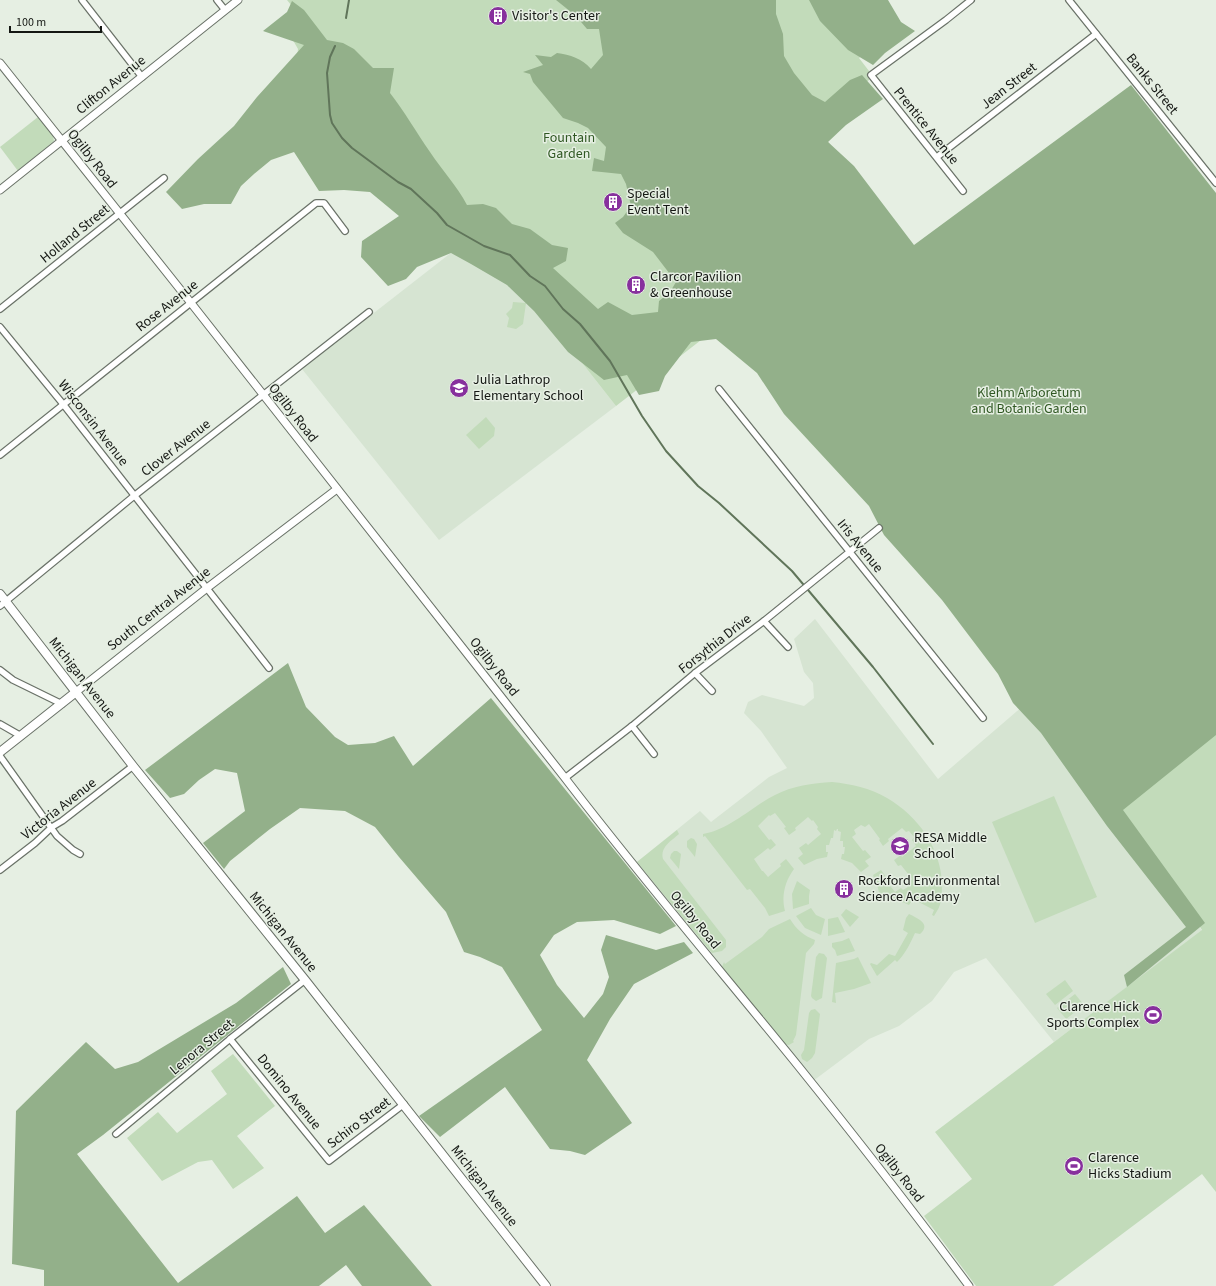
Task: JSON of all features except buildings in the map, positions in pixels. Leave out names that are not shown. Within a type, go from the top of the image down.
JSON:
[{"type":"main road","name":"Michigan Avenue","points":[[0,594],[3,604],[76,692],[133,766],[404,1104],[546,1286]]},
{"type":"main road","name":"South Central Avenue","points":[[0,752],[76,692]]},
{"type":"street","points":[[82,0],[142,77]]},
{"type":"street","points":[[217,0],[225,10]]},
{"type":"street","name":"Clifton Avenue","points":[[0,190],[238,0]]},
{"type":"street","name":"Prentice Avenue","points":[[963,191],[871,75],[971,0]]},
{"type":"street","name":"Banks Street","points":[[1070,0],[1216,183]]},
{"type":"street","name":"Jean Street","points":[[937,157],[1096,34]]},
{"type":"street","name":"Ogilby Road","points":[[0,63],[191,303],[608,834],[806,1075],[891,1183],[969,1286]]},
{"type":"street","name":"Holland Street","points":[[0,309],[164,178]]},
{"type":"street","name":"Rose Avenue","points":[[0,455],[316,203],[324,203],[345,231]]},
{"type":"street","name":"Clover Avenue","points":[[3,604],[134,496],[369,312]]},
{"type":"street","name":"Wisconsin Avenue","points":[[0,327],[63,404],[269,668]]},
{"type":"street","name":"Iris Avenue","points":[[719,389],[983,718]]},
{"type":"street","name":"South Central Avenue","points":[[76,692],[207,588],[337,490]]},
{"type":"street","name":"Forsythia Drive","points":[[565,778],[879,528]]},
{"type":"street","points":[[764,621],[788,647]]},
{"type":"street","points":[[0,670],[13,680],[62,704]]},
{"type":"street","points":[[696,673],[712,691]]},
{"type":"street","points":[[0,724],[21,736]]},
{"type":"street","points":[[632,726],[654,754]]},
{"type":"street","points":[[0,756],[57,836],[80,854]]},
{"type":"street","name":"Victoria Avenue","points":[[0,870],[52,827],[62,821],[133,766]]},
{"type":"street","name":"Lenora Street","points":[[116,1134],[230,1039],[305,980]]},
{"type":"street","name":"Domino Avenue","points":[[230,1039],[329,1161]]},
{"type":"street","name":"Schiro Street","points":[[329,1161],[404,1104]]},
{"type":"shaded area","name":"Julia Lathrop Elementary School","points":[[461,245],[524,289],[616,406],[439,540],[302,369]]},
{"type":"shaded area","name":"RESA Middle School","points":[[815,619],[938,779],[1030,700],[1120,812],[1202,931],[1054,1042],[986,958],[954,972],[932,1001],[899,1026],[869,1039],[813,1081],[637,862],[700,811],[711,822],[769,777],[787,768],[761,731],[744,713],[748,702],[762,695],[804,706],[814,698],[813,683],[804,672],[794,639]]},
{"type":"green space","name":"Klehm Arboretum and Botanic Garden","points":[[287,0],[856,0],[885,37],[859,58],[869,71],[869,80],[816,126],[914,254],[1216,206],[1216,1192],[1202,1174],[1053,1286],[976,1286],[924,1216],[972,1179],[935,1132],[1202,930],[1120,812],[742,342],[714,330],[616,406],[524,289],[295,73],[298,49],[286,28],[300,16]]},
{"type":"green space","name":"Klehm Arboretum and Botanic Garden","points":[[556,0],[776,0],[776,14],[783,34],[784,56],[794,73],[812,95],[825,102],[850,80],[862,75],[883,99],[846,125],[828,142],[854,166],[914,245],[1131,85],[1216,193],[1216,735],[1123,810],[1205,923],[1127,987],[1124,975],[1186,927],[1107,826],[1041,733],[1013,703],[998,674],[942,600],[884,535],[869,506],[784,414],[757,373],[716,339],[691,342],[665,376],[659,391],[639,395],[627,375],[604,380],[568,352],[534,311],[507,285],[451,253],[417,267],[406,279],[388,286],[361,257],[362,241],[399,216],[370,192],[344,190],[319,191],[294,152],[271,160],[254,174],[241,186],[231,204],[204,204],[182,209],[166,192],[198,159],[234,126],[257,97],[304,45],[263,31],[287,12],[292,1],[304,10],[327,40],[343,43],[354,49],[373,68],[394,68],[390,93],[401,107],[435,159],[459,191],[467,205],[483,204],[496,208],[512,224],[530,229],[552,245],[568,248],[566,261],[553,268],[598,309],[608,302],[632,315],[658,312],[659,301],[670,292],[676,282],[653,252],[623,233],[615,223],[623,217],[631,206],[626,184],[621,174],[592,171],[594,158],[604,161],[606,147],[588,128],[563,118],[533,82],[530,74],[523,72],[543,65],[535,55],[551,57],[557,53],[567,55],[584,62],[591,69],[603,55],[599,29],[587,29],[576,16]]},
{"type":"green space","points":[[809,0],[888,0],[901,22],[915,31],[885,53],[873,65],[848,50],[820,21]]},
{"type":"green space","points":[[38,117],[53,136],[54,141],[18,171],[0,147]]},
{"type":"green space","points":[[513,302],[526,303],[523,324],[516,329],[507,327],[509,318],[506,314],[512,308]]},
{"type":"green space","points":[[486,417],[495,428],[494,436],[479,449],[466,435]]},
{"type":"green space","points":[[288,663],[306,707],[335,737],[348,745],[375,743],[394,736],[413,766],[491,698],[676,926],[660,934],[614,920],[577,922],[554,935],[540,955],[557,985],[584,1018],[603,994],[609,977],[601,950],[606,935],[656,950],[684,942],[693,953],[634,984],[610,1019],[587,1060],[632,1123],[585,1155],[570,1151],[550,1149],[505,1087],[440,1137],[419,1116],[542,1030],[502,967],[480,957],[464,952],[446,912],[375,827],[345,811],[300,808],[270,829],[230,861],[224,869],[203,843],[245,811],[237,773],[215,769],[199,780],[184,794],[170,798],[145,770]]},
{"type":"green space","points":[[832,782],[860,787],[887,798],[909,814],[926,834],[941,871],[942,884],[940,905],[934,916],[932,915],[934,910],[913,899],[909,905],[898,900],[880,898],[873,875],[881,870],[886,877],[884,878],[895,892],[901,888],[903,890],[908,887],[906,884],[912,879],[901,865],[898,866],[894,860],[901,855],[902,857],[916,846],[912,840],[914,837],[909,831],[906,832],[902,828],[888,839],[889,841],[883,846],[879,840],[880,839],[869,824],[865,827],[861,825],[854,830],[856,834],[852,837],[863,851],[865,850],[871,857],[865,861],[869,866],[861,872],[852,863],[841,859],[842,854],[844,854],[845,847],[843,847],[843,841],[840,841],[841,832],[838,831],[838,829],[836,831],[834,830],[833,838],[831,838],[829,845],[826,845],[826,852],[828,852],[827,857],[817,859],[804,865],[798,858],[803,854],[799,848],[806,843],[808,845],[821,834],[817,829],[818,827],[813,820],[812,821],[808,817],[789,835],[784,828],[786,827],[775,813],[770,816],[769,815],[758,826],[769,840],[771,839],[776,845],[770,850],[768,848],[754,859],[768,877],[781,866],[780,864],[786,859],[794,869],[786,884],[783,900],[785,911],[769,916],[765,908],[750,889],[747,890],[705,836],[703,837],[703,834],[732,823],[766,800],[788,789],[817,783]]},
{"type":"green space","points":[[1054,796],[1097,897],[1035,923],[992,822]]},
{"type":"green space","points":[[677,830],[679,834],[663,851],[663,859],[726,940],[726,947],[722,951],[712,953],[637,862]]},
{"type":"green space","points":[[691,838],[694,839],[697,844],[695,857],[687,847],[687,841]]},
{"type":"green space","points":[[674,851],[681,854],[679,869],[670,858]]},
{"type":"green space","points":[[797,881],[810,890],[809,904],[793,909],[792,894]]},
{"type":"green space","points":[[811,908],[816,915],[825,919],[821,935],[805,928],[796,916]]},
{"type":"green space","points":[[846,909],[859,917],[850,927],[841,915]]},
{"type":"green space","points":[[909,914],[916,917],[924,924],[923,930],[920,934],[915,933],[907,949],[897,962],[895,960],[877,976],[870,964],[877,965],[889,954],[895,956],[908,933],[903,930],[906,918]]},
{"type":"green space","points":[[838,917],[845,932],[828,936],[828,919]]},
{"type":"green space","points":[[790,919],[801,932],[815,940],[814,944],[806,953],[796,1035],[793,1041],[794,1042],[789,1045],[784,1044],[722,967],[724,962],[725,964],[762,937],[769,929]]},
{"type":"green space","points":[[849,938],[855,951],[837,956],[832,947],[832,943]]},
{"type":"green space","points":[[819,953],[824,954],[827,958],[822,998],[816,1001],[811,996],[816,957]]},
{"type":"green space","points":[[858,957],[871,983],[854,989],[835,993],[836,1003],[832,1002],[836,963]]},
{"type":"green space","points":[[283,967],[291,984],[103,1135],[77,1154],[178,1283],[297,1196],[325,1233],[364,1205],[432,1286],[362,1286],[346,1265],[319,1286],[44,1286],[44,1270],[12,1264],[16,1111],[86,1042],[115,1069],[138,1062],[236,1003]]},
{"type":"green space","points":[[1065,980],[1073,991],[1055,1005],[1046,994]]},
{"type":"green space","points":[[1075,994],[1084,1005],[1066,1019],[1057,1008]]},
{"type":"green space","points":[[815,1009],[820,1014],[815,1053],[807,1062],[802,1059],[801,1055],[804,1050],[809,1013],[811,1010]]},
{"type":"green space","points":[[233,1054],[275,1106],[237,1136],[264,1168],[233,1189],[212,1160],[198,1162],[162,1181],[127,1138],[158,1112],[177,1133],[227,1094],[211,1071]]},
{"type":"waterway","points":[[346,18],[349,0]]},
{"type":"waterway","points":[[335,46],[330,57],[327,73],[330,115],[332,123],[342,138],[352,148],[398,182],[411,189],[437,213],[447,225],[484,246],[510,255],[530,276],[545,286],[563,309],[580,324],[610,361],[642,416],[666,451],[698,486],[719,503],[792,571],[873,667],[933,744]]},
{"type":"place","name":"Visitor's Center","points":[[498,16]]},
{"type":"place","name":"Special Event Tent","points":[[613,202]]},
{"type":"place","name":"Clarcor Pavilion & Greenhouse","points":[[636,285]]},
{"type":"place","name":"Julia Lathrop Elementary School","points":[[459,388]]},
{"type":"place","name":"RESA Middle School","points":[[900,846]]},
{"type":"place","name":"Rockford Environmental Science Academy","points":[[844,889]]},
{"type":"place","name":"Clarence Hick Sports Complex","points":[[1153,1015]]},
{"type":"place","name":"Clarence Hicks Stadium","points":[[1074,1166]]},
{"type":"park label","name":"Fountain Garden","points":[[569,146]]}]
